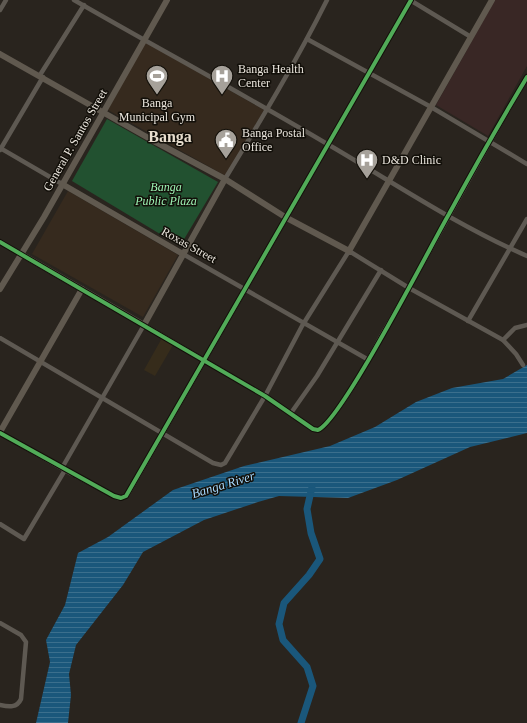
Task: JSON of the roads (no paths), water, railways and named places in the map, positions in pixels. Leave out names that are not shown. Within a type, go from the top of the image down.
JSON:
[{"type":"main road","name":"General P. Santos Street","points":[[0,289],[103,113],[166,0]]},
{"type":"main road","points":[[0,54],[41,76],[103,113],[225,179],[285,217],[350,251],[430,107],[492,0]]},
{"type":"main road","points":[[21,254],[144,325],[225,179]]},
{"type":"main road","name":"Roxas Street","points":[[62,184],[183,254]]},
{"type":"main road","points":[[0,433],[82,289]]},
{"type":"street","points":[[0,10],[6,0]]},
{"type":"street","points":[[74,0],[328,144],[448,215],[510,249],[527,256]]},
{"type":"street","points":[[225,179],[307,40],[327,0]]},
{"type":"street","points":[[82,479],[114,496],[121,498],[126,496],[411,0],[471,38]]},
{"type":"street","points":[[0,149],[41,76],[84,5]]},
{"type":"street","points":[[307,40],[430,107],[527,164]]},
{"type":"street","points":[[0,524],[24,539],[66,470],[103,398],[144,325],[265,396],[315,430],[322,428],[343,400],[367,360],[527,77]]},
{"type":"street","name":"Roxas Street","points":[[0,149],[62,184]]},
{"type":"street","points":[[468,321],[527,219]]},
{"type":"street","points":[[0,242],[21,254]]},
{"type":"street","points":[[0,338],[213,463],[222,465],[265,396],[305,323],[350,251],[409,288],[504,340],[523,365]]},
{"type":"street","name":"Roxas Street","points":[[183,254],[367,360]]},
{"type":"street","points":[[290,413],[337,343],[381,270]]},
{"type":"street","points":[[504,340],[514,328],[527,325]]},
{"type":"street","points":[[0,433],[66,470]]},
{"type":"street","points":[[0,623],[21,636],[26,642],[21,699],[19,703],[13,706],[0,705]]},
{"type":"water","name":"Banga River","points":[[527,365],[527,433],[470,447],[397,480],[348,498],[279,496],[258,502],[204,520],[143,552],[123,585],[76,645],[69,674],[71,695],[68,723],[36,723],[50,662],[46,640],[65,605],[78,553],[108,537],[173,490],[244,466],[330,446],[375,427],[416,402],[452,388],[503,379]]},
{"type":"waterway","points":[[301,723],[313,686],[307,667],[283,640],[279,624],[284,603],[309,575],[320,559],[311,533],[307,509],[312,487]]},
{"type":"tunnel","points":[[70,473],[82,479]]},
{"type":"place","name":"Banga Municipal Gym","points":[[157,96]]},
{"type":"place","name":"Banga Health Center","points":[[222,96]]},
{"type":"place","name":"Banga Postal Office","points":[[226,160]]},
{"type":"place","name":"D&D Clinic","points":[[367,180]]},
{"type":"district","name":"Banga","points":[[170,136]]},
{"type":"park label","name":"Banga Public Plaza","points":[[166,194]]}]
